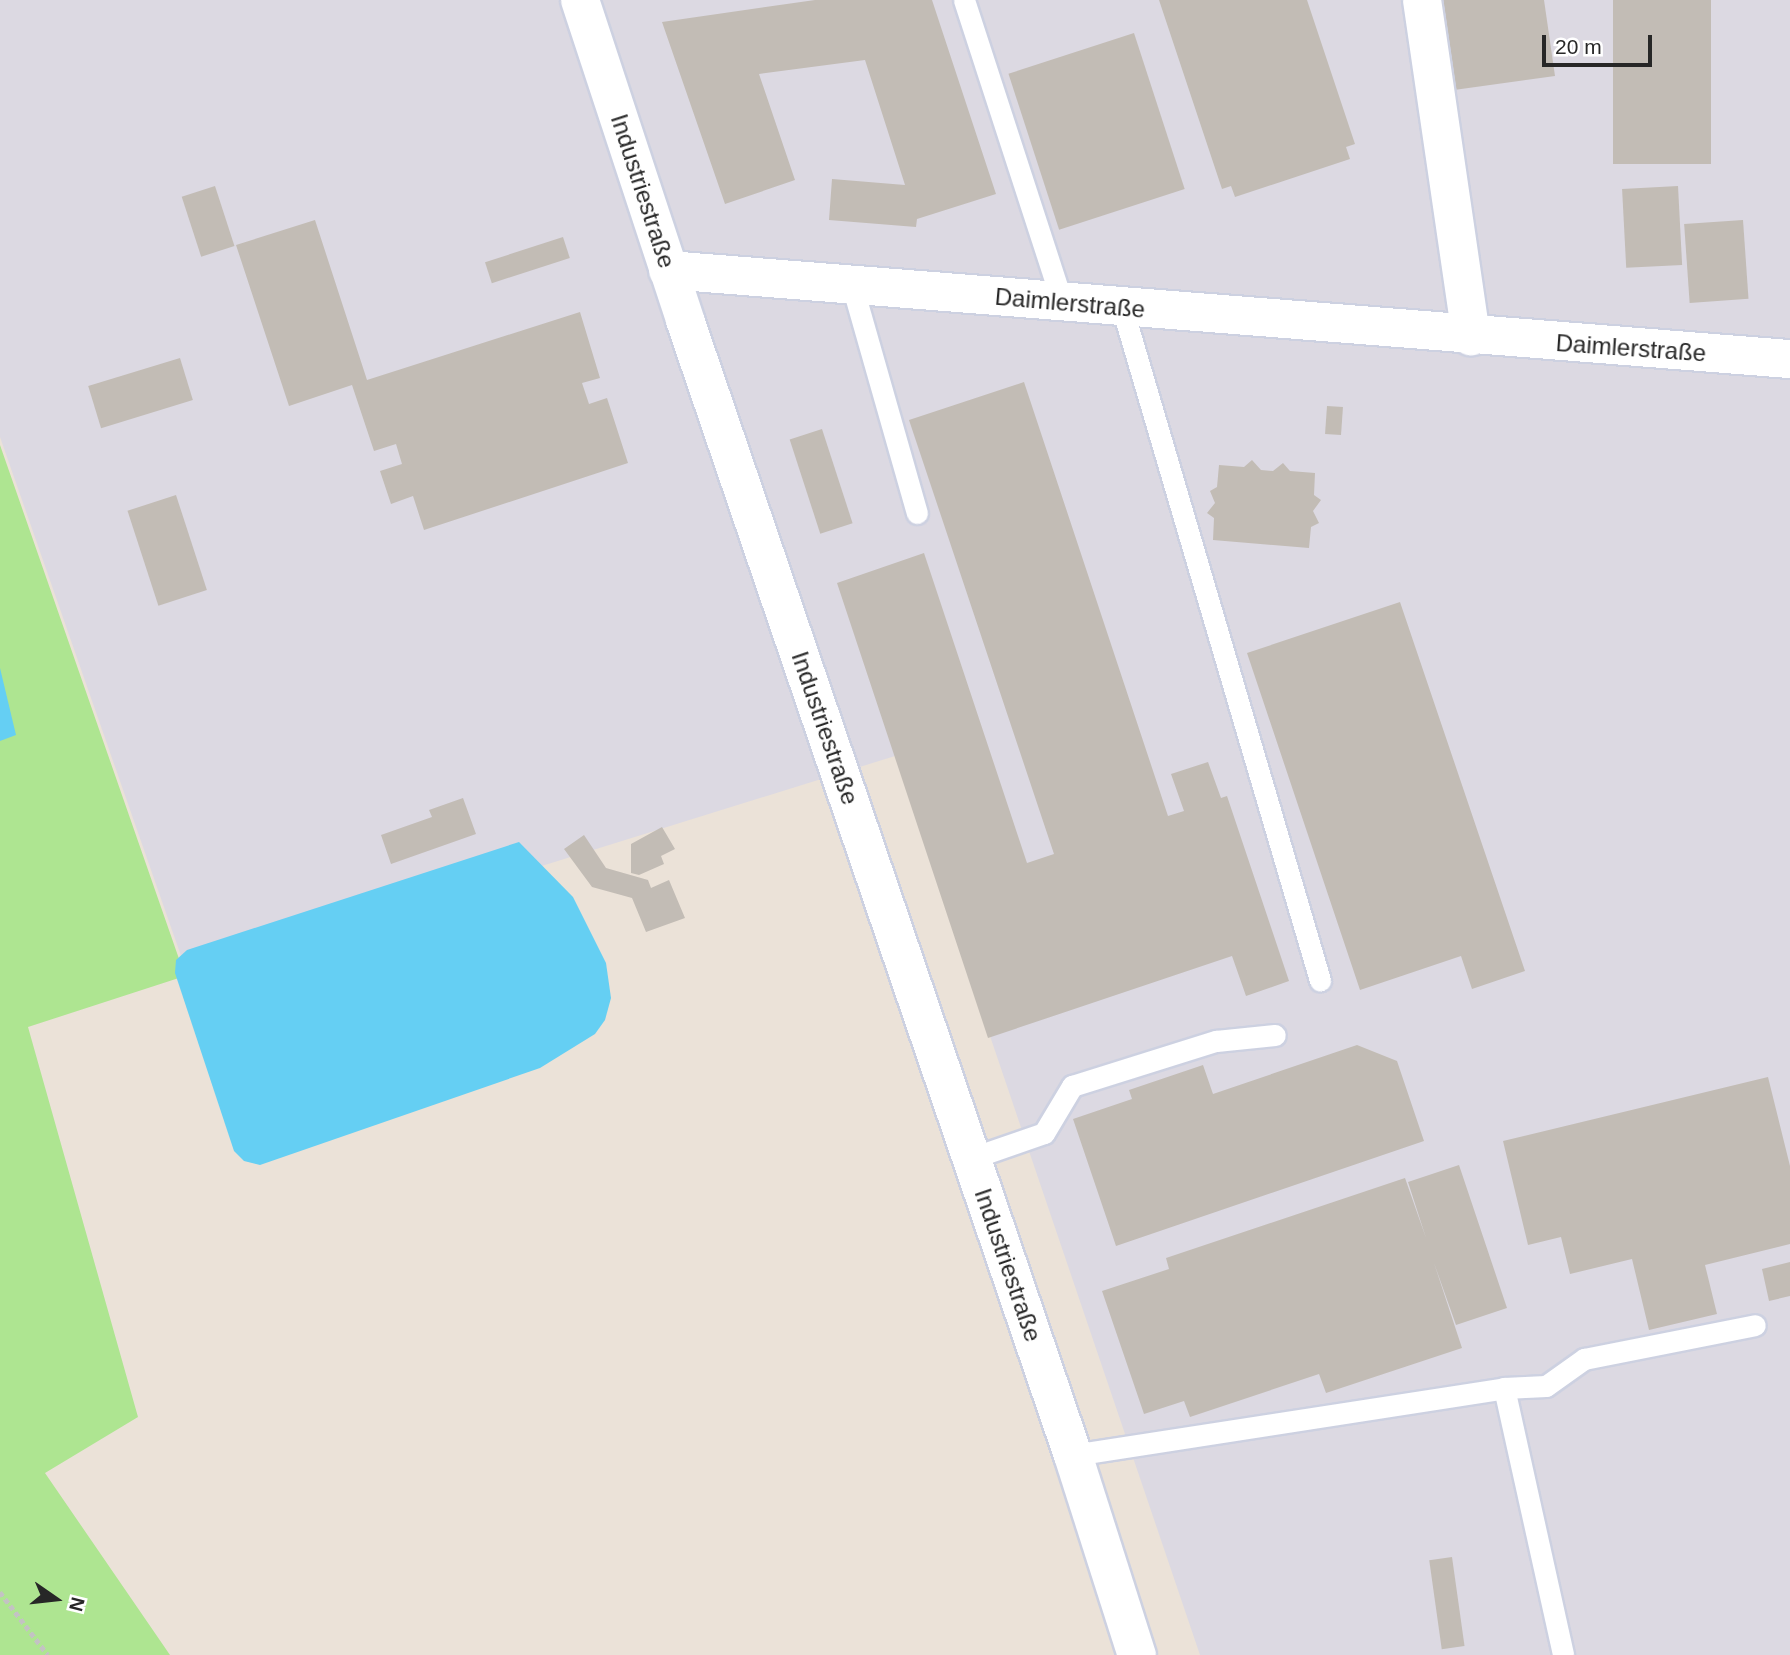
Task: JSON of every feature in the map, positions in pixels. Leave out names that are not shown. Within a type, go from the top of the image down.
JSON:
[{"type":"street","name":"Industriestraße","points":[[580,0],[668,270],[1073,1455],[1137,1655]]},
{"type":"street","points":[[1422,0],[1471,336]]},
{"type":"street","name":"Daimlerstraße","points":[[668,270],[1471,336],[1790,359]]},
{"type":"lane","points":[[964,0],[1062,302]]},
{"type":"lane","points":[[852,285],[917,513]]},
{"type":"lane","points":[[1122,307],[1320,980]]},
{"type":"lane","points":[[972,1158],[1044,1133],[1072,1086],[1216,1041],[1275,1035]]},
{"type":"lane","points":[[1073,1455],[1504,1388],[1546,1386],[1584,1359],[1755,1325]]},
{"type":"lane","points":[[1504,1388],[1563,1655]]},
{"type":"path","points":[[0,1592],[48,1655]]},
{"type":"shaded area","points":[[0,0],[1790,0],[1790,1655],[1200,1655],[895,756],[188,976],[0,437]]},
{"type":"green space","points":[[0,445],[185,976],[28,1027],[138,1417],[45,1473],[170,1655],[0,1655]]},
{"type":"water","points":[[0,668],[16,735],[0,741]]},
{"type":"water","points":[[519,842],[573,897],[606,963],[611,998],[605,1020],[595,1034],[540,1068],[260,1165],[244,1161],[234,1151],[175,973],[176,960],[187,950]]},
{"type":"building","points":[[815,0],[932,0],[996,194],[917,219],[916,227],[829,220],[832,179],[905,185],[865,60],[759,74],[795,180],[725,204],[662,22]]},
{"type":"building","points":[[1159,0],[1307,0],[1355,144],[1346,147],[1350,159],[1235,197],[1231,186],[1222,189]]},
{"type":"building","points":[[1441,0],[1544,0],[1555,76],[1454,90]]},
{"type":"building","points":[[1613,0],[1711,0],[1711,164],[1613,164]]},
{"type":"building","points":[[1134,33],[1185,189],[1059,230],[1008,74]]},
{"type":"building","points":[[215,186],[234,246],[201,257],[182,197]]},
{"type":"building","points":[[1678,186],[1682,265],[1626,268],[1622,189]]},
{"type":"building","points":[[315,220],[367,380],[580,312],[600,378],[582,383],[589,404],[607,398],[628,463],[424,530],[413,496],[391,504],[380,471],[402,464],[396,444],[374,451],[352,385],[289,406],[236,245]]},
{"type":"building","points":[[1743,220],[1749,299],[1690,303],[1684,224]]},
{"type":"building","points":[[563,237],[570,258],[492,283],[485,262]]},
{"type":"building","points":[[180,358],[193,400],[101,428],[88,386]]},
{"type":"building","points":[[1024,382],[1168,816],[1184,811],[1171,774],[1208,762],[1221,798],[1227,796],[1289,981],[1246,996],[1232,956],[988,1038],[837,583],[924,553],[1027,863],[1054,854],[909,420]]},
{"type":"building","points":[[1327,406],[1343,407],[1341,435],[1325,434]]},
{"type":"building","points":[[822,429],[853,523],[820,534],[790,440]]},
{"type":"building","points":[[1252,460],[1261,470],[1273,471],[1283,463],[1290,471],[1315,473],[1314,495],[1321,500],[1313,511],[1319,523],[1311,527],[1309,548],[1213,540],[1214,518],[1207,513],[1215,503],[1210,491],[1217,487],[1219,465],[1244,467]]},
{"type":"building","points":[[176,495],[207,590],[158,606],[127,511]]},
{"type":"building","points":[[1400,602],[1525,971],[1472,989],[1461,956],[1360,990],[1247,653]]},
{"type":"building","points":[[463,798],[476,834],[391,864],[381,835],[432,817],[429,810]]},
{"type":"building","points":[[662,827],[675,849],[661,856],[664,864],[639,875],[631,873],[631,844]]},
{"type":"building","points":[[584,835],[606,868],[648,880],[651,888],[669,880],[685,918],[646,932],[632,898],[592,887],[564,849]]},
{"type":"building","points":[[1357,1045],[1397,1061],[1424,1141],[1116,1246],[1073,1119],[1132,1099],[1129,1090],[1203,1065],[1213,1094]]},
{"type":"building","points":[[1768,1077],[1790,1166],[1790,1244],[1705,1265],[1717,1314],[1649,1330],[1632,1259],[1570,1274],[1561,1237],[1528,1245],[1503,1141]]},
{"type":"building","points":[[1459,1165],[1507,1308],[1456,1325],[1434,1263],[1462,1348],[1326,1393],[1319,1374],[1190,1417],[1184,1401],[1144,1414],[1102,1291],[1169,1269],[1166,1258],[1405,1178],[1426,1238],[1408,1182]]},
{"type":"building","points":[[1790,1262],[1790,1296],[1769,1301],[1762,1269]]},
{"type":"building","points":[[1452,1557],[1465,1646],[1442,1649],[1429,1560]]}]
